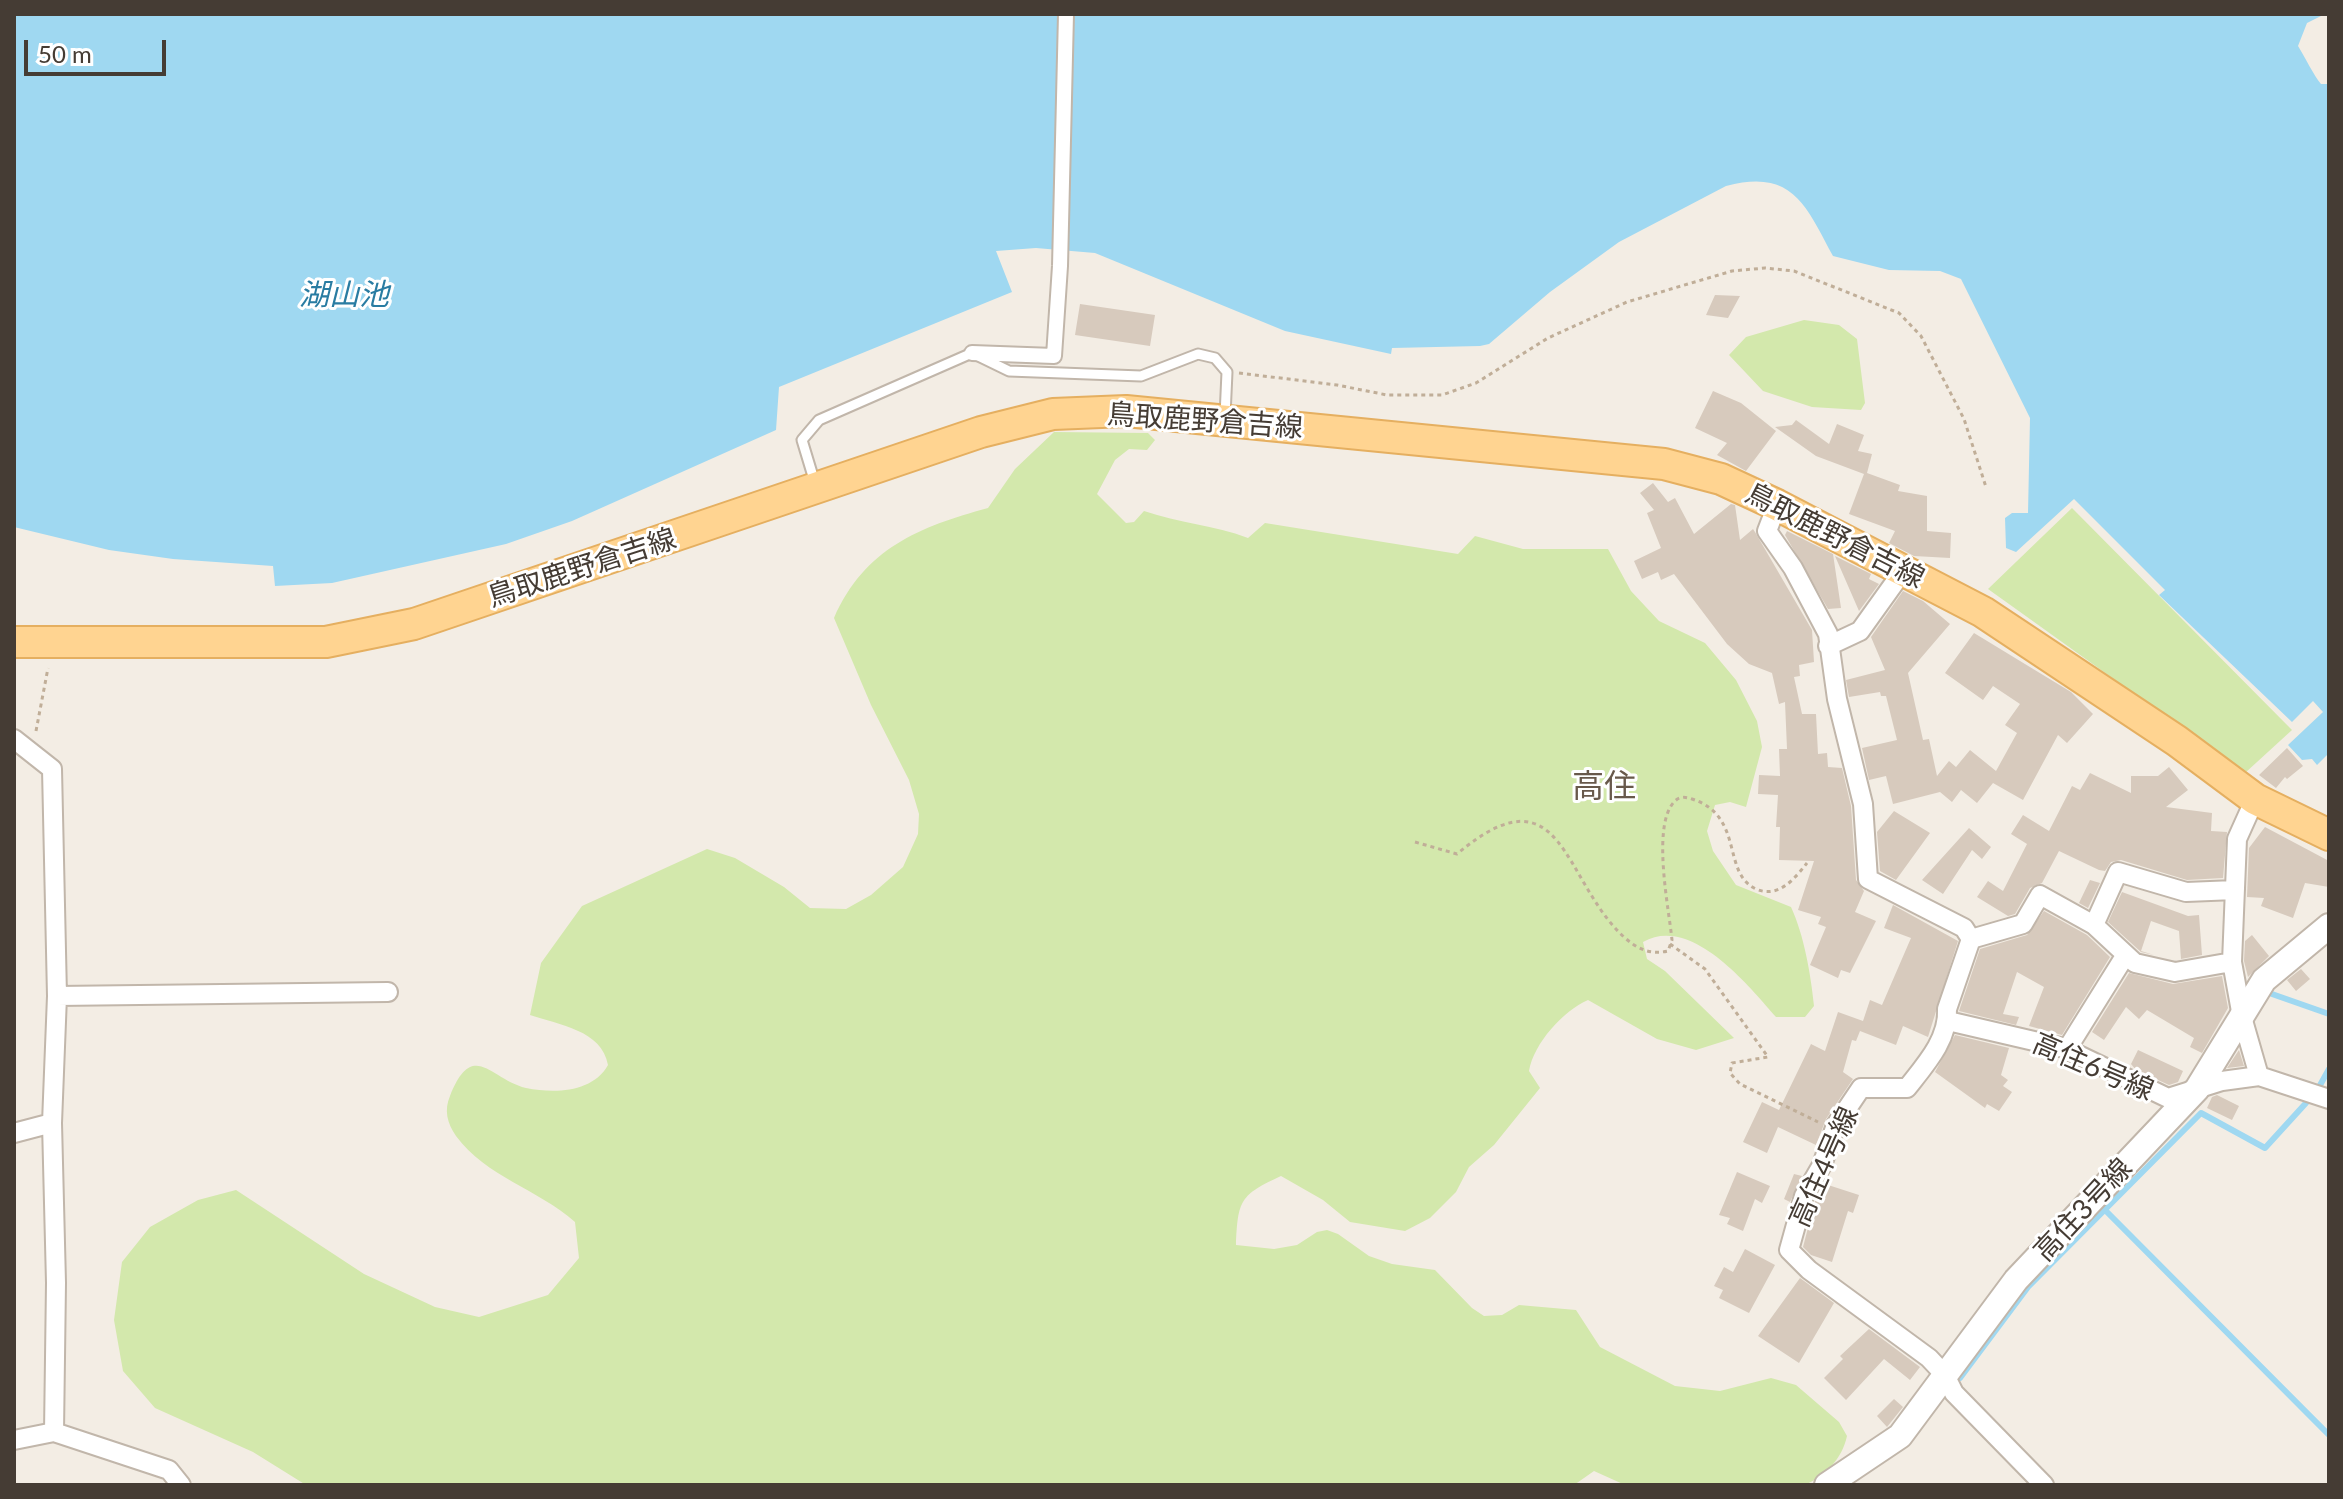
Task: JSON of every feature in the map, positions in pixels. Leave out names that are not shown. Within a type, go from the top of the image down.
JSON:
[{"type":"main road","name":"鳥取鹿野倉吉線","points":[[14,642],[326,642],[414,624],[981,432],[1053,414],[1126,411],[1664,464],[1721,479],[1983,612],[2177,741],[2255,799],[2329,835]]},
{"type":"street","points":[[972,353],[1054,356],[1060,266],[1066,14]]},
{"type":"street","points":[[1777,505],[1767,531],[1821,616],[1863,804],[1868,879],[1964,928],[1971,939],[2023,924],[2040,895],[2094,925],[2125,956],[2160,972],[2232,962]]},
{"type":"street","points":[[1828,646],[1860,631],[1903,571]]},
{"type":"street","points":[[14,739],[52,769],[57,996],[52,1123],[56,1283],[54,1432]]},
{"type":"street","points":[[2255,799],[2237,839],[2232,962],[2242,1017],[2259,1076]]},
{"type":"street","points":[[2094,925],[2118,872],[2186,892],[2235,890]]},
{"type":"street","name":"高住3号線","points":[[1827,1485],[1900,1436],[2016,1280],[2197,1089],[2264,980],[2329,926]]},
{"type":"street","name":"高住4号線","points":[[1945,1375],[1929,1358],[1809,1270],[1789,1250],[1797,1216],[1834,1130],[1861,1088],[1907,1088],[1934,1053],[1948,1021],[1947,1009],[1971,939]]},
{"type":"street","points":[[2067,1049],[2125,956]]},
{"type":"street","points":[[57,996],[388,992]]},
{"type":"street","name":"高住6号線","points":[[1948,1021],[2067,1049],[2168,1098],[2222,1081],[2259,1076],[2329,1099]]},
{"type":"street","points":[[14,1133],[52,1123]]},
{"type":"street","points":[[1945,1375],[1954,1393],[2044,1485]]},
{"type":"street","points":[[14,1440],[54,1432],[169,1470],[181,1485]]},
{"type":"lane","points":[[816,486],[802,440],[819,420],[972,353],[1009,371],[1141,376],[1198,354],[1215,358],[1227,372],[1224,420]]},
{"type":"path","points":[[1227,372],[1337,385],[1387,395],[1442,395],[1476,383],[1548,338],[1627,302],[1732,271],[1765,268],[1794,271],[1899,313],[1921,336],[1964,419],[1986,487]]},
{"type":"path","points":[[52,644],[34,744],[52,769]]},
{"type":"path","points":[[1415,842],[1457,854],[1501,822],[1526,821],[1542,826],[1556,836],[1592,902],[1617,931],[1643,951],[1668,951],[1670,944],[1663,840],[1666,816],[1676,800],[1685,797],[1711,805],[1721,816],[1743,879],[1757,890],[1776,891],[1784,887],[1807,863]]},
{"type":"path","points":[[1670,944],[1705,969],[1768,1057],[1741,1059],[1732,1063],[1730,1073],[1740,1084],[1834,1130]]},
{"type":"green space","points":[[1804,320],[1839,325],[1857,339],[1865,403],[1861,410],[1812,407],[1763,391],[1729,355],[1746,337]]},
{"type":"green space","points":[[1054,432],[1148,433],[1155,440],[1147,450],[1129,449],[1115,460],[1097,494],[1126,523],[1134,522],[1144,511],[1248,538],[1265,523],[1458,554],[1475,536],[1523,549],[1608,549],[1631,591],[1659,621],[1705,643],[1736,680],[1757,721],[1762,747],[1746,807],[1730,802],[1715,805],[1707,831],[1713,851],[1736,885],[1791,907],[1803,942],[1813,994],[1814,1006],[1805,1017],[1776,1017],[1734,972],[1699,945],[1680,938],[1661,936],[1643,942],[1647,959],[1665,971],[1734,1038],[1696,1050],[1657,1039],[1588,1000],[1569,1012],[1543,1039],[1529,1071],[1540,1088],[1494,1145],[1469,1167],[1456,1192],[1430,1218],[1405,1231],[1350,1222],[1323,1200],[1281,1176],[1257,1188],[1244,1201],[1238,1218],[1236,1245],[1274,1249],[1297,1245],[1317,1232],[1327,1230],[1369,1256],[1392,1264],[1435,1270],[1484,1316],[1502,1315],[1519,1305],[1576,1310],[1600,1347],[1675,1386],[1720,1391],[1771,1378],[1796,1385],[1839,1422],[1847,1436],[1832,1465],[1805,1485],[1625,1485],[1594,1471],[1574,1485],[306,1485],[253,1452],[155,1408],[123,1371],[114,1320],[122,1262],[150,1227],[198,1200],[236,1190],[364,1274],[435,1307],[479,1317],[548,1295],[579,1258],[575,1222],[545,1200],[497,1173],[456,1136],[447,1111],[458,1079],[467,1069],[475,1066],[484,1067],[526,1088],[549,1091],[573,1089],[593,1081],[608,1065],[604,1053],[588,1036],[530,1015],[541,963],[582,906],[707,849],[735,858],[784,887],[810,908],[846,909],[871,895],[903,867],[918,834],[919,814],[909,780],[871,705],[834,618],[861,574],[878,557],[939,523],[988,508],[1015,469]]},
{"type":"green space","points":[[2072,508],[2292,730],[2245,773],[1988,589]]},
{"type":"water","name":"湖山池","points":[[14,14],[2325,14],[2307,23],[2298,46],[2321,84],[2329,84],[2329,753],[2317,765],[2312,759],[2302,760],[2288,745],[2323,712],[2313,701],[2292,722],[2159,595],[2165,590],[2074,499],[2016,552],[2006,548],[2005,518],[2012,513],[2028,513],[2030,418],[1961,279],[1940,271],[1889,270],[1833,256],[1805,207],[1782,187],[1767,182],[1726,186],[1619,242],[1550,292],[1489,344],[1392,348],[1391,354],[1285,331],[1095,253],[1036,248],[996,251],[1012,292],[779,387],[776,430],[572,521],[506,544],[332,583],[275,586],[273,566],[173,559],[109,550],[14,527]]},
{"type":"building","points":[[1715,295],[1740,296],[1728,318],[1706,315]]},
{"type":"building","points":[[1080,304],[1155,315],[1150,346],[1075,335]]},
{"type":"building","points":[[1713,391],[1741,403],[1776,431],[1746,471],[1717,455],[1727,443],[1695,428]]},
{"type":"building","points":[[1796,420],[1829,444],[1837,424],[1864,435],[1858,451],[1872,454],[1867,473],[1900,485],[1898,491],[1927,496],[1927,531],[1951,533],[1950,558],[1914,556],[1889,543],[1895,531],[1849,514],[1864,474],[1816,456],[1775,427],[1792,425]]},
{"type":"building","points":[[1653,483],[1668,502],[1675,498],[1694,534],[1731,504],[1735,505],[1740,540],[1753,529],[1812,630],[1814,662],[1799,665],[1800,676],[1794,677],[1802,714],[1816,714],[1818,754],[1827,753],[1828,767],[1842,768],[1851,806],[1856,880],[1864,891],[1855,912],[1876,921],[1850,973],[1841,970],[1838,978],[1810,965],[1826,927],[1818,924],[1821,917],[1798,910],[1814,861],[1779,860],[1780,827],[1776,827],[1778,795],[1758,794],[1759,775],[1780,776],[1779,749],[1787,749],[1785,702],[1779,704],[1772,673],[1749,664],[1727,644],[1674,574],[1661,580],[1658,572],[1642,579],[1634,561],[1661,548],[1647,513],[1654,510],[1640,493]]},
{"type":"building","points":[[1787,531],[1833,554],[1841,608],[1828,609],[1785,535]]},
{"type":"building","points":[[1835,556],[1871,574],[1869,579],[1879,584],[1859,611]]},
{"type":"building","points":[[1903,591],[1923,601],[1950,624],[1908,673],[1923,740],[1929,739],[1937,776],[1949,761],[1956,767],[1970,750],[1996,771],[2017,733],[2005,725],[2020,704],[1993,686],[1983,700],[1945,673],[1974,633],[2071,692],[2093,714],[2067,743],[2058,735],[2023,800],[1993,783],[1977,803],[1961,790],[1952,802],[1940,792],[1893,804],[1886,776],[1869,780],[1862,748],[1897,740],[1886,696],[1881,696],[1880,692],[1849,697],[1846,680],[1885,670],[1871,637]]},
{"type":"building","points":[[2287,748],[2303,766],[2287,779],[2285,777],[2276,788],[2259,775]]},
{"type":"building","points":[[2169,767],[2188,790],[2166,807],[2212,813],[2211,831],[2227,832],[2223,878],[2187,880],[2121,860],[2111,862],[2105,871],[2059,851],[2042,883],[2030,888],[2015,914],[2008,916],[1977,897],[1988,881],[2003,891],[2027,844],[2011,834],[2023,815],[2049,831],[2072,786],[2080,790],[2090,773],[2131,793],[2131,776],[2158,776]]},
{"type":"building","points":[[1894,811],[1930,833],[1896,880],[1880,871],[1877,832]]},
{"type":"building","points":[[2265,827],[2329,861],[2329,887],[2305,883],[2293,918],[2261,906],[2264,898],[2247,897],[2249,848]]},
{"type":"building","points":[[1969,828],[1991,847],[1982,859],[1972,850],[1943,894],[1922,880]]},
{"type":"building","points":[[2090,880],[2100,883],[2088,908],[2079,903]]},
{"type":"building","points":[[2122,892],[2188,916],[2199,915],[2202,955],[2181,959],[2179,931],[2151,921],[2141,951],[2154,955],[2141,952],[2108,922]]},
{"type":"building","points":[[1893,905],[1958,941],[1928,1037],[1903,1026],[1896,1045],[1860,1031],[1856,1041],[1852,1040],[1843,1072],[1853,1079],[1826,1119],[1816,1145],[1778,1127],[1767,1153],[1743,1142],[1762,1102],[1779,1110],[1811,1044],[1825,1051],[1838,1012],[1863,1021],[1870,1000],[1882,1005],[1911,938],[1884,928]]},
{"type":"building","points":[[2044,911],[2087,935],[2110,957],[2062,1035],[2029,1026],[2044,987],[2017,972],[2003,1014],[2019,1017],[2016,1025],[1959,1011],[1980,949],[2027,935]]},
{"type":"building","points":[[2252,935],[2269,956],[2248,977],[2244,961],[2245,941]]},
{"type":"building","points":[[2301,969],[2310,979],[2296,991],[2287,980]]},
{"type":"building","points":[[2129,973],[2173,984],[2222,976],[2228,1008],[2202,1053],[2190,1047],[2194,1038],[2147,1010],[2139,1019],[2126,1007],[2104,1040],[2092,1032]]},
{"type":"building","points":[[1955,1035],[2009,1048],[2001,1075],[2008,1080],[2003,1086],[2012,1092],[1999,1111],[1987,1104],[1985,1108],[1935,1072]]},
{"type":"building","points":[[2138,1050],[2183,1071],[2178,1082],[2169,1085],[2136,1070],[2131,1064]]},
{"type":"building","points":[[2239,1050],[2244,1066],[2227,1068]]},
{"type":"building","points":[[2217,1095],[2239,1106],[2232,1120],[2207,1108],[2212,1097]]},
{"type":"building","points":[[1737,1172],[1770,1186],[1762,1203],[1755,1199],[1743,1231],[1727,1224],[1730,1218],[1719,1215]]},
{"type":"building","points":[[1794,1174],[1802,1176],[1790,1202],[1784,1199]]},
{"type":"building","points":[[1825,1184],[1859,1195],[1853,1213],[1848,1211],[1832,1262],[1811,1255],[1803,1247],[1815,1201]]},
{"type":"building","points":[[1745,1249],[1775,1265],[1749,1313],[1719,1298],[1723,1290],[1714,1286],[1724,1267],[1733,1272]]},
{"type":"building","points":[[1800,1278],[1834,1303],[1799,1363],[1758,1336]]},
{"type":"building","points":[[1869,1329],[1920,1367],[1910,1380],[1884,1359],[1846,1400],[1824,1378],[1843,1359],[1840,1356]]},
{"type":"building","points":[[1894,1399],[1903,1407],[1887,1427],[1877,1416]]},
{"type":"waterway","points":[[2272,994],[2329,1014]]},
{"type":"waterway","points":[[2319,1087],[2329,1069]]},
{"type":"waterway","points":[[1960,1378],[2028,1287],[2201,1113],[2265,1148],[2306,1103]]},
{"type":"waterway","points":[[2104,1209],[2329,1435]]},
{"type":"district","name":"高住","points":[[1604,787]]}]
